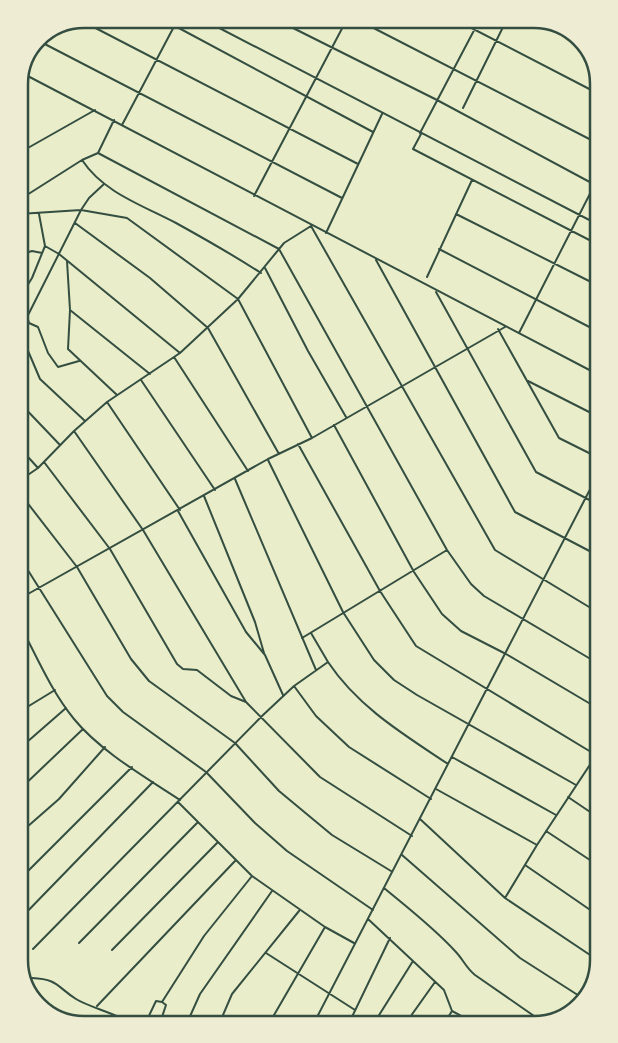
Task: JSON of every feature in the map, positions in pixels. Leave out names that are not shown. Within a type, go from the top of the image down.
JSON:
[{"type":"street","points":[[94,27],[157,58],[289,130],[358,164]]},
{"type":"street","points":[[122,125],[174,27]]},
{"type":"street","points":[[179,27],[373,132]]},
{"type":"street","points":[[218,27],[590,221]]},
{"type":"street","points":[[292,27],[437,100],[590,182]]},
{"type":"street","points":[[254,196],[343,28]]},
{"type":"street","points":[[373,28],[590,139]]},
{"type":"street","points":[[463,108],[502,28]]},
{"type":"street","points":[[590,89],[474,29],[413,149],[590,240]]},
{"type":"street","points":[[44,44],[342,198]]},
{"type":"street","points":[[29,76],[311,226],[590,370]]},
{"type":"street","points":[[28,148],[95,110]]},
{"type":"street","points":[[326,233],[382,114]]},
{"type":"street","points":[[28,194],[82,160],[98,153],[114,120]]},
{"type":"street","points":[[98,153],[280,249],[447,550],[477,591],[590,659]]},
{"type":"street","points":[[82,160],[89,170],[104,184],[261,273]]},
{"type":"street","points":[[426,277],[472,180]]},
{"type":"street","points":[[28,315],[81,210],[89,198],[104,184]]},
{"type":"street","points":[[519,333],[590,195]]},
{"type":"street","points":[[28,214],[81,210],[127,218],[238,299],[312,438]]},
{"type":"street","points":[[28,285],[45,246],[39,213]]},
{"type":"street","points":[[456,214],[590,282]]},
{"type":"street","points":[[75,222],[150,278],[208,328],[279,454]]},
{"type":"street","points":[[28,475],[38,468],[84,421],[107,402],[180,353],[238,299],[284,243],[311,226]]},
{"type":"street","points":[[311,226],[490,544],[502,555],[590,607]]},
{"type":"street","points":[[45,246],[60,254],[180,353]]},
{"type":"street","points":[[439,249],[590,327]]},
{"type":"street","points":[[28,252],[42,253]]},
{"type":"street","points":[[375,259],[515,512],[590,551]]},
{"type":"street","points":[[67,261],[70,310],[68,349],[117,395]]},
{"type":"street","points":[[265,267],[308,351],[346,417]]},
{"type":"street","points":[[435,290],[465,348],[536,472],[590,500]]},
{"type":"street","points":[[70,310],[150,374]]},
{"type":"street","points":[[28,319],[29,324],[38,327],[48,353],[58,367],[79,361]]},
{"type":"street","points":[[27,595],[179,511],[248,470],[312,438],[506,326]]},
{"type":"street","points":[[498,329],[559,438],[590,454]]},
{"type":"street","points":[[28,350],[40,379],[84,421]]},
{"type":"street","points":[[174,357],[248,470]]},
{"type":"street","points":[[141,380],[215,490]]},
{"type":"street","points":[[527,381],[590,412]]},
{"type":"street","points":[[107,402],[179,511],[246,632],[264,655]]},
{"type":"street","points":[[28,411],[61,446]]},
{"type":"street","points":[[334,425],[414,572],[442,614],[461,631],[506,654],[590,704]]},
{"type":"street","points":[[74,431],[143,530],[246,702],[262,716],[320,777],[412,836]]},
{"type":"street","points":[[298,444],[380,591],[416,646],[590,751]]},
{"type":"street","points":[[28,456],[38,468]]},
{"type":"street","points":[[268,459],[343,612],[374,660],[394,680],[576,785]]},
{"type":"street","points":[[44,462],[110,549],[178,664],[183,669],[196,670],[231,696],[246,702]]},
{"type":"street","points":[[235,479],[316,670]]},
{"type":"street","points":[[318,1016],[590,490]]},
{"type":"street","points":[[204,496],[255,622],[264,655],[283,695]]},
{"type":"street","points":[[28,503],[78,567],[131,659],[148,681],[235,743],[294,805],[332,834],[391,871]]},
{"type":"street","points":[[302,638],[343,612],[414,572],[447,550]]},
{"type":"street","points":[[27,568],[89,671],[107,696],[123,712],[206,772],[255,823],[287,851],[373,910]]},
{"type":"street","points":[[311,632],[343,684],[386,724],[448,764]]},
{"type":"street","points":[[27,639],[66,708],[83,729],[105,748],[179,801],[217,843],[252,876],[324,927],[355,944]]},
{"type":"street","points":[[33,949],[283,695],[328,662]]},
{"type":"street","points":[[294,686],[316,716],[349,748],[431,799]]},
{"type":"street","points":[[27,707],[55,690]]},
{"type":"street","points":[[27,742],[66,708]]},
{"type":"street","points":[[27,782],[83,729]]},
{"type":"street","points":[[27,827],[59,799],[105,748]]},
{"type":"street","points":[[452,757],[556,815]]},
{"type":"street","points":[[505,898],[590,764]]},
{"type":"street","points":[[27,872],[132,767]]},
{"type":"street","points":[[27,912],[153,782]]},
{"type":"street","points":[[436,789],[537,845]]},
{"type":"street","points":[[568,797],[590,812]]},
{"type":"street","points":[[420,819],[505,898],[590,955]]},
{"type":"street","points":[[79,943],[198,822]]},
{"type":"street","points":[[546,831],[590,860]]},
{"type":"street","points":[[112,950],[217,843]]},
{"type":"street","points":[[402,855],[520,958],[577,995]]},
{"type":"street","points":[[97,1006],[235,861]]},
{"type":"street","points":[[525,865],[590,910]]},
{"type":"street","points":[[162,1002],[204,936],[252,876]]},
{"type":"street","points":[[384,888],[458,952],[466,968],[534,1016]]},
{"type":"street","points":[[190,1015],[200,994],[272,891]]},
{"type":"street","points":[[223,1015],[232,994],[300,910]]},
{"type":"street","points":[[368,919],[444,990],[452,1011],[460,1016]]},
{"type":"street","points":[[274,1015],[324,927]]},
{"type":"street","points":[[352,1016],[390,938]]},
{"type":"street","points":[[266,953],[328,995],[355,1010]]},
{"type":"street","points":[[379,1016],[413,961]]},
{"type":"street","points":[[32,978],[53,981],[74,998],[115,1015]]},
{"type":"street","points":[[411,1016],[435,982]]},
{"type":"street","points":[[149,1015],[156,1001],[166,1005],[163,1015]]},
{"type":"street","points":[[449,1016],[452,1011]]}]
